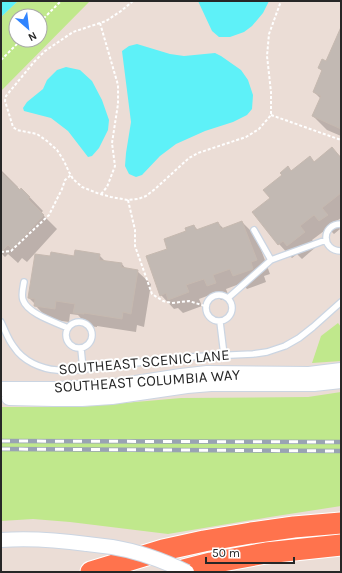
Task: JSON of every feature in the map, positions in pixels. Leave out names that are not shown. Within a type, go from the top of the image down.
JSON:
[{"type":"highway","points":[[91,572],[163,550],[204,541],[294,527],[341,523]]},
{"type":"highway","points":[[176,572],[211,563],[266,553],[341,545]]},
{"type":"street","name":"SOUTHEAST COLUMBIA WAY","points":[[1,389],[116,386],[207,373],[309,374],[341,370]]},
{"type":"street","name":"SOUTHEAST COLUMBIA WAY","points":[[1,398],[82,399],[112,397],[211,384],[308,384],[341,381]]},
{"type":"street","points":[[1,540],[20,538],[54,540],[113,547],[169,564],[187,572]]},
{"type":"lane","points":[[341,224],[333,225],[329,228],[327,231],[326,240],[330,247],[337,251],[341,251]]},
{"type":"lane","points":[[254,230],[271,260]]},
{"type":"lane","points":[[228,298],[271,260],[326,240]]},
{"type":"lane","points":[[24,282],[22,293],[26,306],[36,313],[68,328]]},
{"type":"lane","points":[[219,295],[228,298],[232,306],[232,311],[227,319],[220,322],[210,319],[205,311],[207,302],[214,296],[219,295]]},
{"type":"lane","name":"SOUTHEAST SCENIC LANE","points":[[1,322],[14,348],[25,359],[52,370],[83,369],[187,357],[267,352],[285,346],[299,338],[314,327],[341,302]]},
{"type":"lane","points":[[79,322],[88,325],[93,333],[91,342],[88,346],[81,349],[70,346],[66,338],[66,333],[70,325],[79,322]]},
{"type":"lane","points":[[220,322],[224,355]]},
{"type":"lane","points":[[81,349],[83,369]]},
{"type":"path","points":[[48,14],[61,1]]},
{"type":"path","points":[[134,1],[106,20],[73,32],[46,51],[34,62],[6,96],[5,101],[13,127],[17,130],[37,134],[47,141],[57,150],[71,175],[82,187],[101,194],[128,200],[146,196],[189,158],[198,153],[246,137],[259,129],[271,115],[271,92],[267,56],[269,34],[281,1]]},
{"type":"path","points":[[100,22],[118,84],[118,104],[112,143],[115,166],[107,187],[101,194]]},
{"type":"path","points":[[1,60],[14,48]]},
{"type":"path","points":[[1,95],[6,96]]},
{"type":"path","points":[[271,115],[341,140]]},
{"type":"path","points":[[1,252],[11,251],[49,215],[65,180],[71,175]]},
{"type":"path","points":[[128,200],[135,230],[135,246],[152,294],[163,301],[172,303],[189,301],[205,306]]},
{"type":"green space","points":[[18,1],[90,1],[48,43],[48,8],[11,8]]},
{"type":"green space","points":[[8,10],[8,48],[44,48],[1,91],[1,17]]},
{"type":"green space","points":[[338,323],[341,327],[341,361],[312,363],[321,336]]},
{"type":"green space","points":[[341,392],[341,506],[168,534],[33,519],[1,521],[1,407],[79,407],[181,398],[308,397]]},
{"type":"water","points":[[1,1],[18,1],[11,8],[8,8],[8,10],[1,17]]},
{"type":"water","points":[[198,1],[269,1],[263,13],[252,26],[244,32],[230,37],[219,37],[212,31]]},
{"type":"water","points":[[137,44],[170,54],[184,56],[215,53],[241,70],[248,80],[253,95],[252,109],[247,115],[176,144],[160,156],[142,175],[136,177],[129,174],[125,166],[131,122],[122,51],[129,46]]},
{"type":"water","points":[[66,67],[80,70],[92,81],[102,100],[109,120],[108,130],[99,148],[92,156],[88,157],[68,131],[51,118],[24,111],[23,108],[27,102],[43,89],[47,80],[57,70]]},
{"type":"building","points":[[341,27],[341,129],[312,116],[321,96],[313,92],[322,70],[318,68],[322,59],[326,61]]},
{"type":"building","points":[[332,147],[341,158],[341,193],[322,208],[328,215],[319,221],[314,215],[300,226],[305,232],[287,246],[283,241],[278,245],[252,212],[270,198],[263,190],[282,175],[280,173],[288,166],[291,171],[310,156],[314,162]]},
{"type":"building","points":[[1,172],[20,190],[21,188],[30,197],[28,199],[44,215],[12,249],[8,245],[1,252]]},
{"type":"building","points":[[242,221],[257,260],[251,262],[253,269],[233,276],[230,269],[213,275],[216,283],[207,286],[204,279],[186,285],[189,292],[168,300],[166,293],[160,296],[146,256],[167,249],[164,239],[186,231],[185,228],[194,225],[196,230],[218,222],[221,229]]},
{"type":"building","points":[[75,250],[100,254],[99,260],[122,263],[121,267],[138,270],[131,314],[123,312],[122,319],[84,313],[73,313],[75,304],[56,301],[55,309],[34,306],[35,299],[28,298],[35,254],[50,256],[51,252],[74,256]]},
{"type":"railway","points":[[1,441],[341,442]]},
{"type":"railway","points":[[1,449],[341,451]]}]
